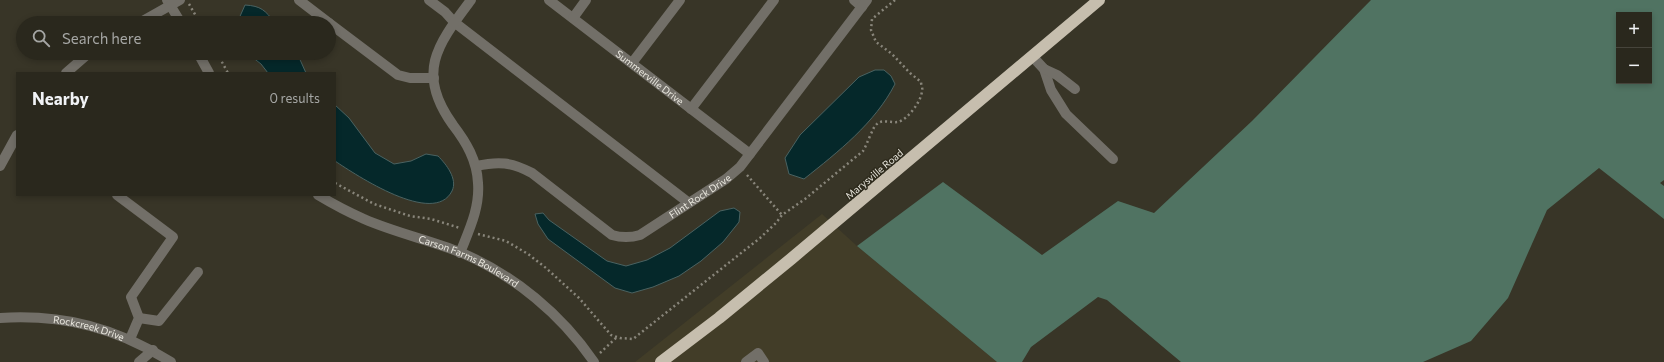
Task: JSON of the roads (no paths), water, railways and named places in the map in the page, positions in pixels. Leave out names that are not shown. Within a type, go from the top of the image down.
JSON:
[{"type":"highway","name":"Marysville Road","points":[[661,362],[719,318],[785,264],[1099,0]]},
{"type":"street","points":[[150,16],[169,3],[180,0]]},
{"type":"street","points":[[299,0],[320,16]]},
{"type":"street","points":[[429,0],[445,12],[454,22],[689,203]]},
{"type":"street","points":[[460,253],[475,215],[478,199],[476,166],[470,150],[444,112],[437,96],[434,78],[434,62],[445,35],[471,0]]},
{"type":"street","name":"Summerville Drive","points":[[549,0],[750,154]]},
{"type":"street","points":[[572,18],[586,0]]},
{"type":"street","points":[[632,63],[680,0]]},
{"type":"street","points":[[691,109],[774,0]]},
{"type":"street","points":[[854,0],[865,3]]},
{"type":"street","points":[[169,3],[177,16]]},
{"type":"street","name":"Flint Rock Drive","points":[[476,166],[492,162],[519,166],[532,173],[612,235],[621,238],[631,238],[640,235],[726,179],[740,167],[865,3]]},
{"type":"street","points":[[336,28],[398,75],[410,78],[434,78]]},
{"type":"street","points":[[1032,56],[1044,69],[1052,90],[1066,114],[1113,159]]},
{"type":"street","points":[[67,72],[81,60]]},
{"type":"street","points":[[202,60],[208,72]]},
{"type":"street","points":[[1044,69],[1057,75],[1075,89]]},
{"type":"street","points":[[0,166],[16,137]]},
{"type":"street","points":[[118,196],[173,237],[131,297],[139,318],[130,339]]},
{"type":"street","name":"Carson Farms Boulevard","points":[[320,196],[365,220],[460,253],[491,268],[518,284],[542,303],[564,325],[593,361]]},
{"type":"street","points":[[139,318],[159,321],[198,272]]},
{"type":"street","name":"Rockcreek Drive","points":[[0,318],[64,319],[92,325],[130,339],[153,350],[171,362]]},
{"type":"street","points":[[139,362],[153,350]]},
{"type":"street","points":[[746,362],[758,353],[764,362]]},
{"type":"water","points":[[245,5],[255,6],[269,16],[240,16]]},
{"type":"water","points":[[256,60],[300,60],[306,72],[267,72]]},
{"type":"water","points":[[875,70],[884,70],[891,76],[895,84],[877,112],[855,136],[804,179],[789,174],[785,158],[800,135],[859,77]]},
{"type":"water","points":[[336,106],[349,118],[375,153],[394,164],[411,161],[426,154],[438,156],[448,167],[452,177],[453,186],[452,191],[443,201],[429,203],[413,201],[395,195],[360,177],[336,162]]},
{"type":"water","points":[[734,208],[740,212],[739,222],[723,242],[701,261],[679,276],[653,287],[632,293],[615,288],[548,239],[538,224],[535,214],[543,213],[549,220],[607,261],[626,266],[647,260],[670,248],[720,211]]}]
